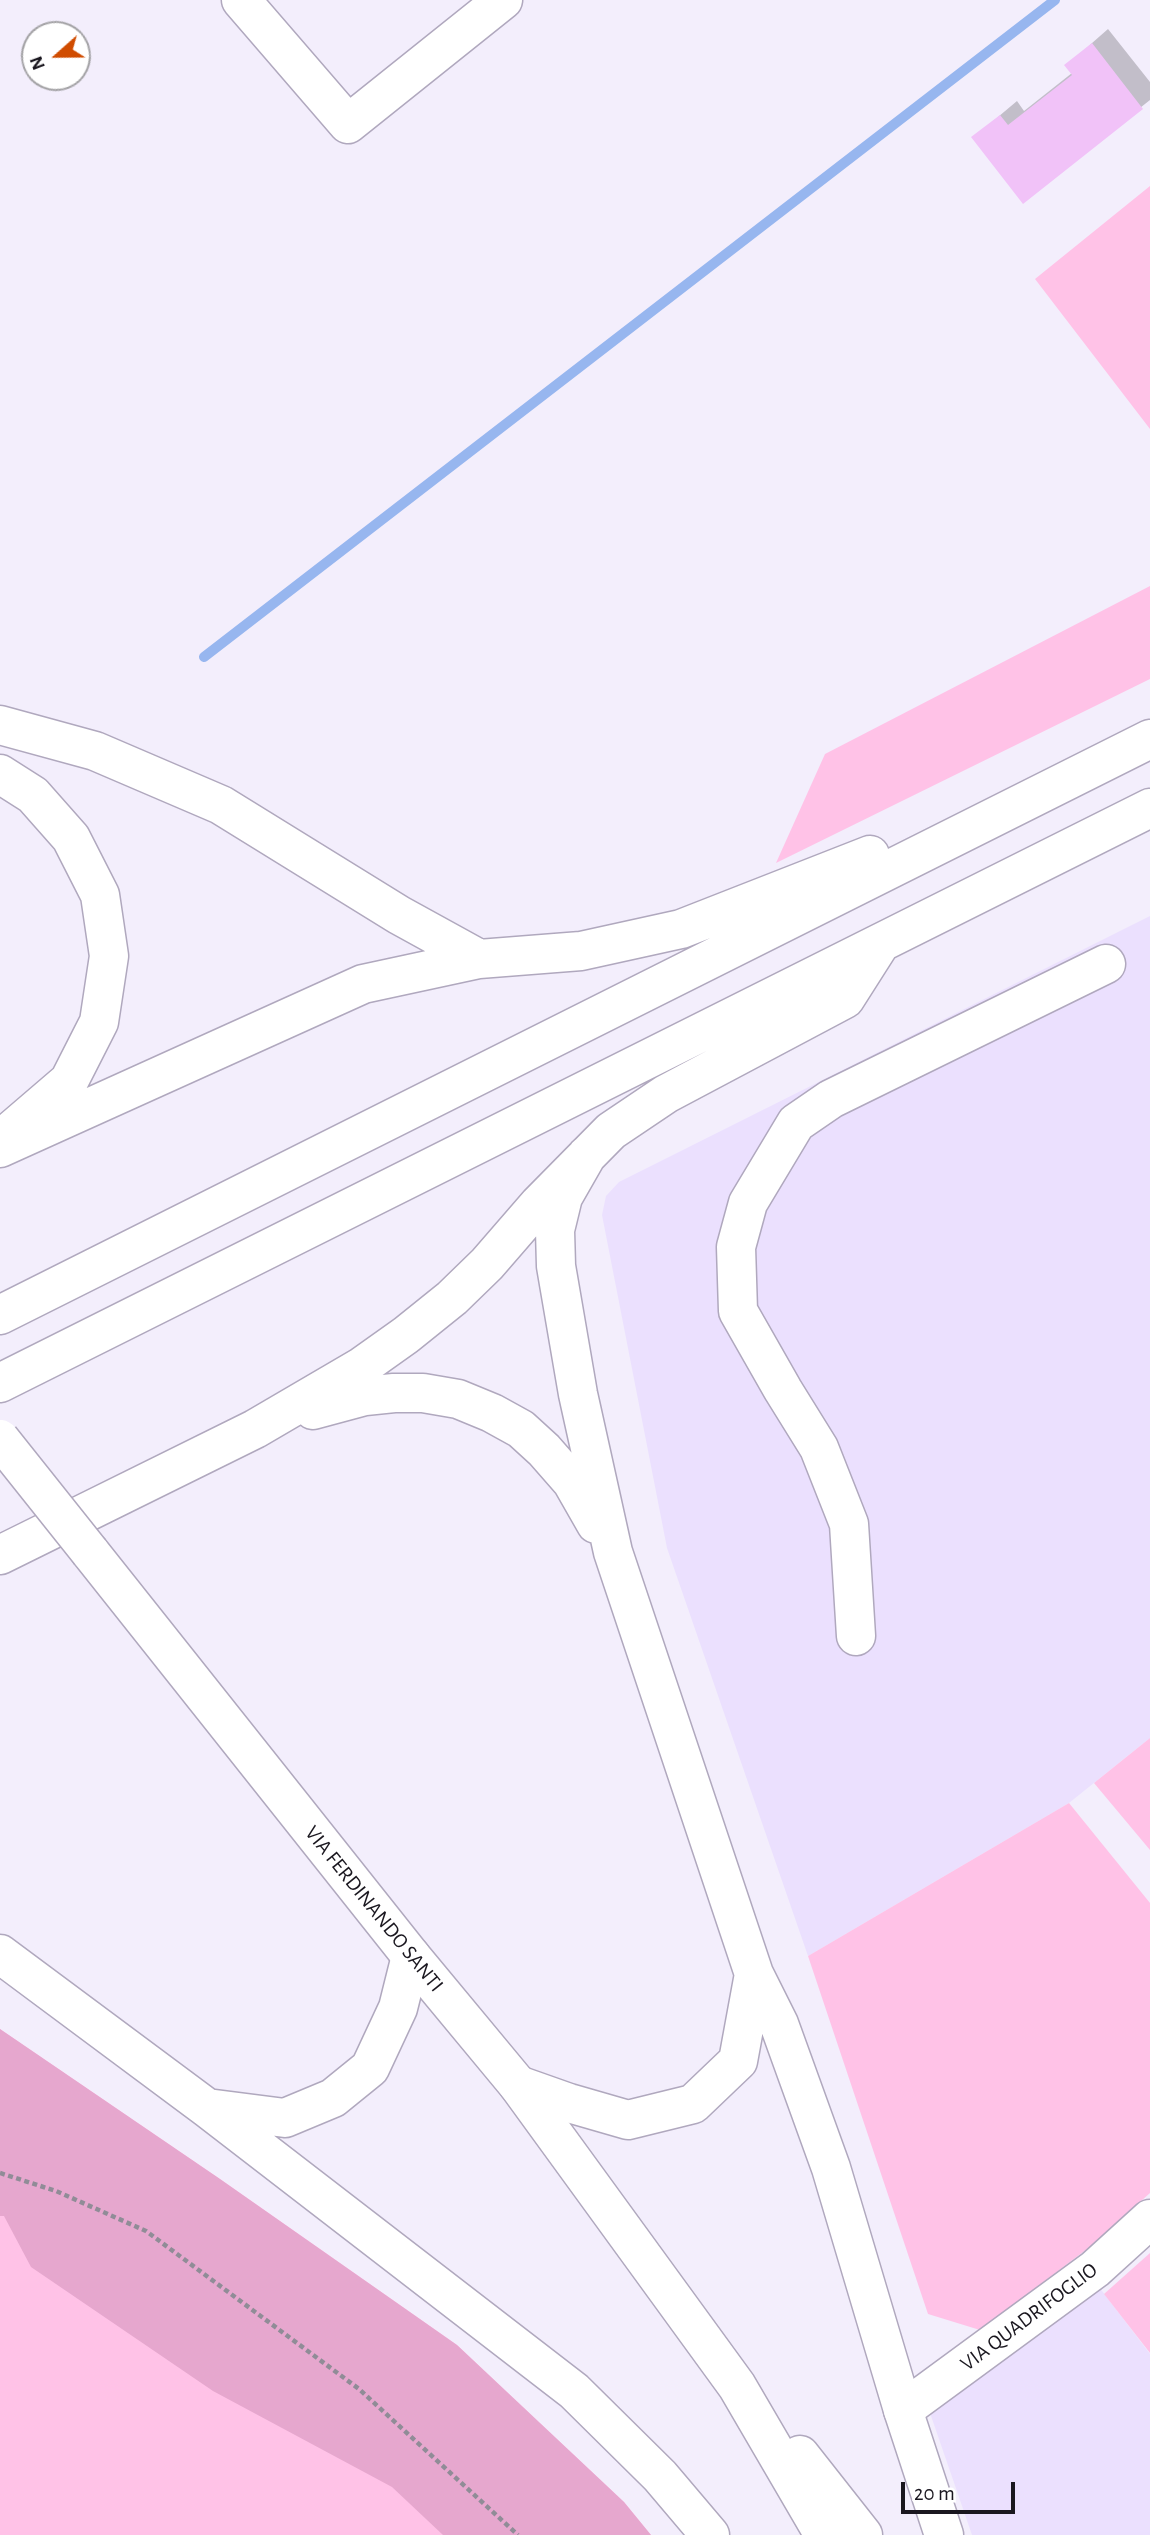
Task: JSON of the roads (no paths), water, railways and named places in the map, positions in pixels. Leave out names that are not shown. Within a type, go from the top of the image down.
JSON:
[{"type":"main road","points":[[241,0],[348,124],[503,0]]},
{"type":"main road","points":[[0,725],[96,751],[221,805],[399,915],[479,959]]},
{"type":"main road","points":[[0,1315],[1150,740]]},
{"type":"main road","points":[[0,1148],[363,984],[479,959],[581,951],[681,929],[1097,766]]},
{"type":"main road","points":[[0,774],[33,795],[71,838],[100,895],[109,956],[99,1021],[69,1081],[0,1140]]},
{"type":"main road","points":[[0,1383],[1150,808]]},
{"type":"main road","points":[[7,1554],[255,1429],[361,1367],[452,1298],[611,1131],[666,1094],[845,999],[880,943]]},
{"type":"main road","points":[[856,1636],[849,1524],[820,1448],[783,1391],[738,1311],[736,1247],[748,1203],[796,1123],[831,1099],[1106,964]]},
{"type":"main road","points":[[587,1155],[563,1197],[555,1230],[556,1266],[578,1394],[613,1552],[754,1974],[779,2024],[831,2168],[903,2410],[944,2535]]},
{"type":"main road","points":[[255,1429],[331,1404],[365,1396],[423,1393],[458,1399],[521,1429],[544,1450],[572,1482],[613,1552]]},
{"type":"main road","name":"VIA FERDINANDO SANTI","points":[[0,1439],[411,1956],[518,2085],[737,2386]]},
{"type":"main road","points":[[0,1954],[207,2108],[574,2392],[660,2476],[710,2535]]},
{"type":"main road","points":[[207,2108],[285,2118],[333,2098],[370,2068],[398,2008],[411,1956]]},
{"type":"main road","points":[[518,2085],[628,2120],[693,2105],[738,2061],[754,1974]]},
{"type":"main road","name":"VIA QUADRIFOGLIO","points":[[903,2410],[1095,2269],[1150,2219]]},
{"type":"main road","points":[[737,2386],[824,2535]]},
{"type":"main road","points":[[737,2386],[809,2464],[863,2535]]},
{"type":"waterway","points":[[204,657],[1055,0]]}]
